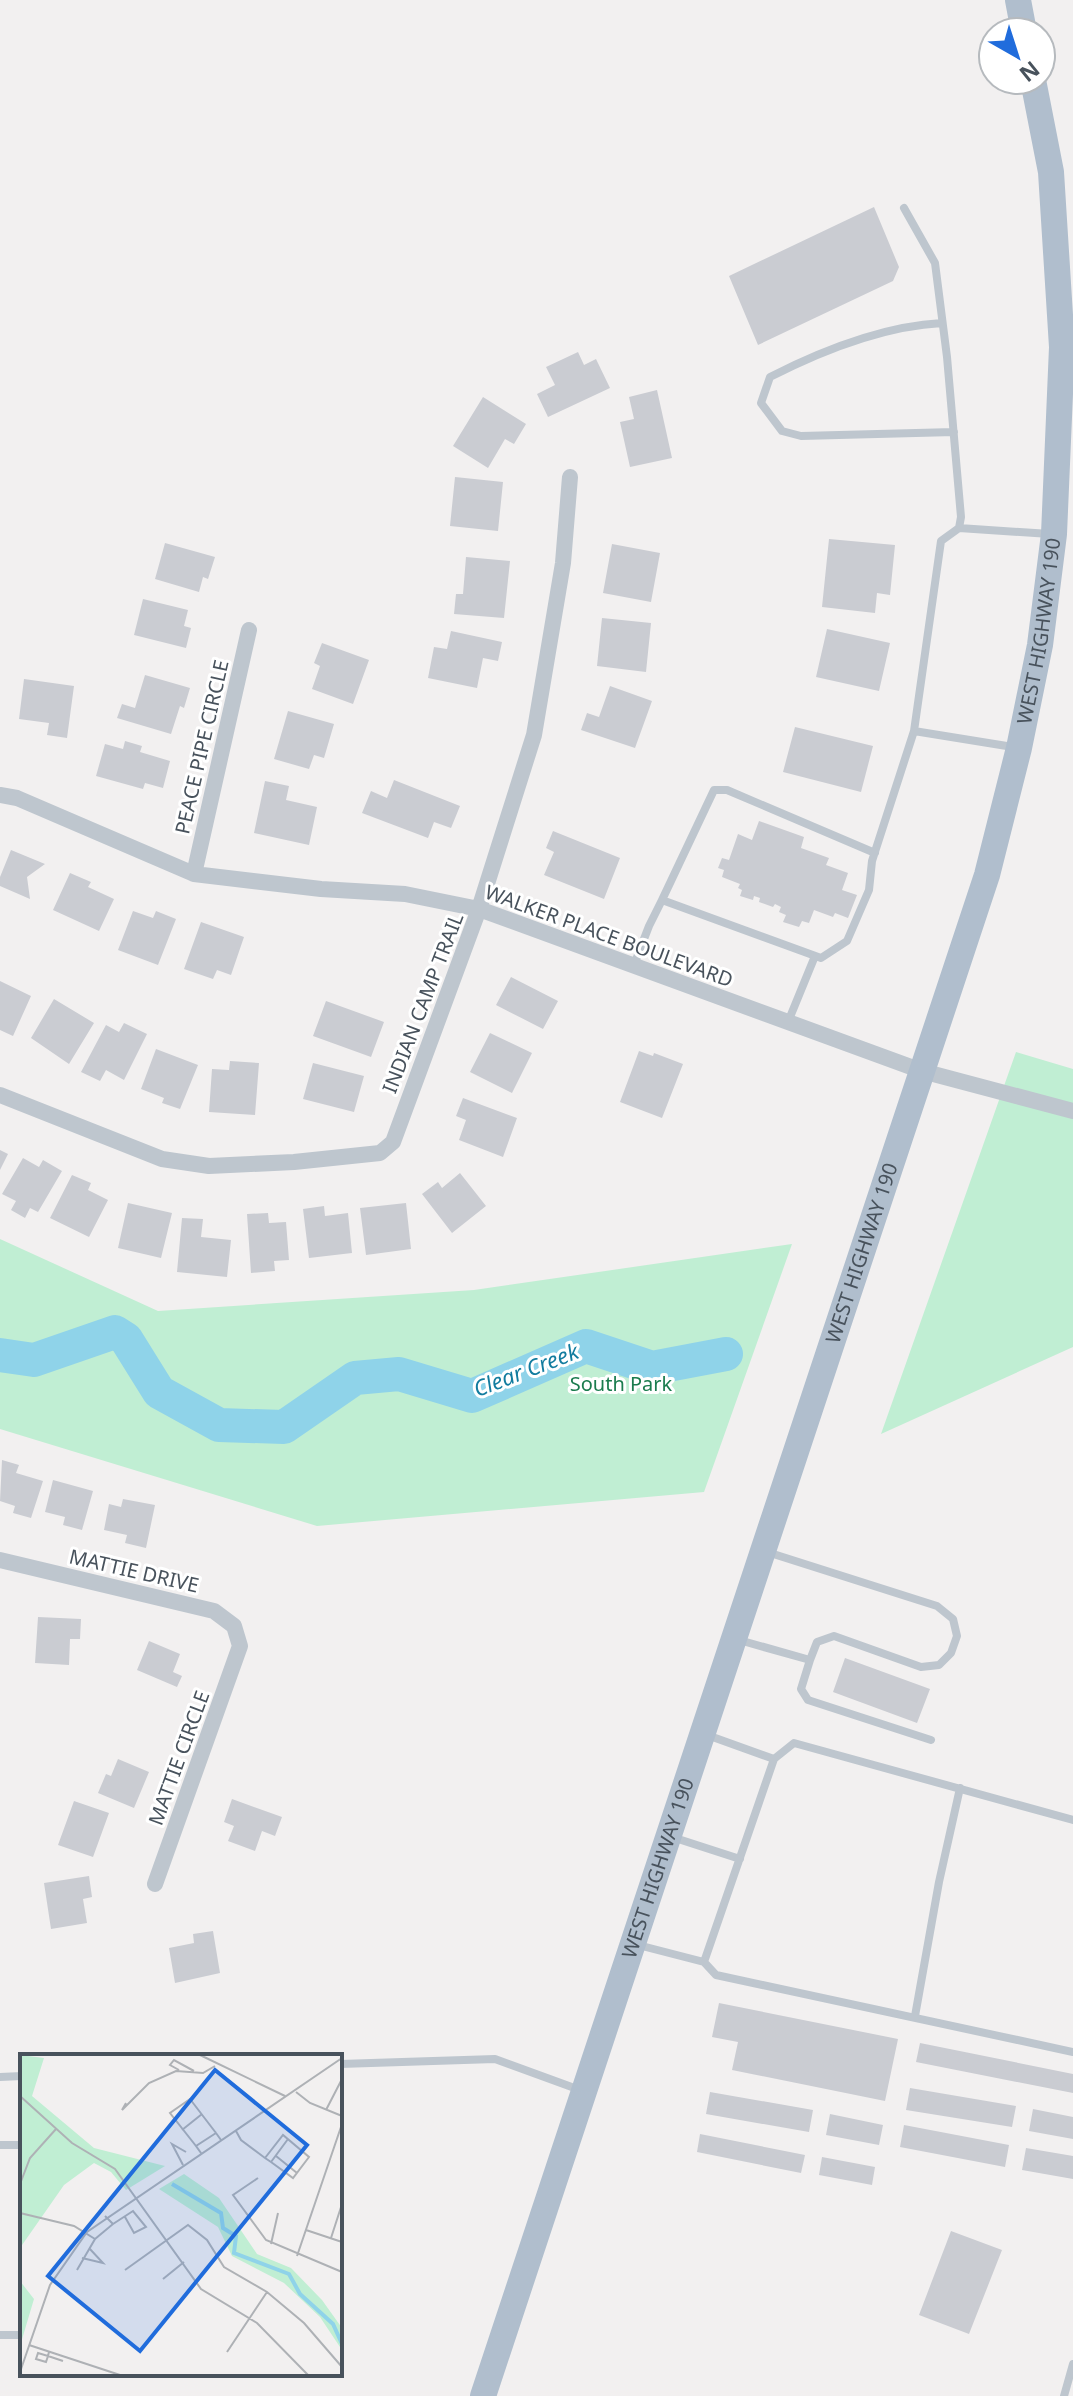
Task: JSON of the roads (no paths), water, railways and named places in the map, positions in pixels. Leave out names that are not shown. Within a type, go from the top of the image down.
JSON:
[{"type":"main road","name":"WEST HIGHWAY 190","points":[[483,2396],[987,875],[1019,748],[1064,533],[1062,347],[1051,172],[1036,96]]},
{"type":"street","name":"INDIAN CAMP TRAIL","points":[[0,1095],[162,1159],[209,1166],[294,1162],[380,1153],[393,1142],[479,909],[534,735],[563,563],[570,477]]},
{"type":"street","name":"PEACE PIPE CIRCLE","points":[[194,874],[249,630]]},
{"type":"street","name":"WALKER PLACE BOULEVARD","points":[[0,795],[17,798],[194,874],[321,889],[405,894],[479,909],[922,1071],[1073,1111]]},
{"type":"street","name":"MATTIE DRIVE","points":[[0,1560],[214,1611],[234,1626],[240,1646]]},
{"type":"street","name":"MATTIE CIRCLE","points":[[155,1884],[240,1646]]},
{"type":"lane","points":[[904,208],[935,263],[954,432],[961,517],[959,528]]},
{"type":"lane","points":[[942,323],[909,325],[810,357],[770,377],[761,403],[782,431],[801,436],[954,432]]},
{"type":"lane","points":[[662,900],[821,958],[847,941],[869,890],[875,853],[914,731],[941,541],[959,528],[1064,533]]},
{"type":"lane","points":[[914,731],[1019,748]]},
{"type":"lane","points":[[634,966],[649,926],[714,790],[727,790],[875,853]]},
{"type":"lane","points":[[788,1022],[815,956]]},
{"type":"lane","points":[[763,1551],[937,1606],[953,1619],[957,1636],[951,1653],[939,1665],[921,1667],[834,1636],[817,1642],[801,1689],[808,1700],[931,1740]]},
{"type":"lane","points":[[734,1638],[810,1660]]},
{"type":"lane","points":[[703,1733],[774,1759]]},
{"type":"lane","points":[[704,1962],[774,1759],[794,1743],[1073,1820]]},
{"type":"lane","points":[[915,2016],[960,1788]]},
{"type":"lane","points":[[669,1836],[740,1859]]},
{"type":"lane","points":[[633,1943],[704,1962],[716,1975],[1073,2052]]},
{"type":"lane","points":[[342,2064],[495,2059],[584,2092]]},
{"type":"lane","points":[[0,2077],[20,2076]]},
{"type":"lane","points":[[1064,2396],[1073,2364]]},
{"type":"waterway","name":"Clear Creek","points":[[0,1355],[34,1360],[115,1332],[126,1339],[159,1392],[219,1425],[284,1427],[355,1378],[399,1374],[472,1396],[586,1346],[652,1368],[726,1354]]},
{"type":"park label","name":"South Park","points":[[621,1384]]}]
